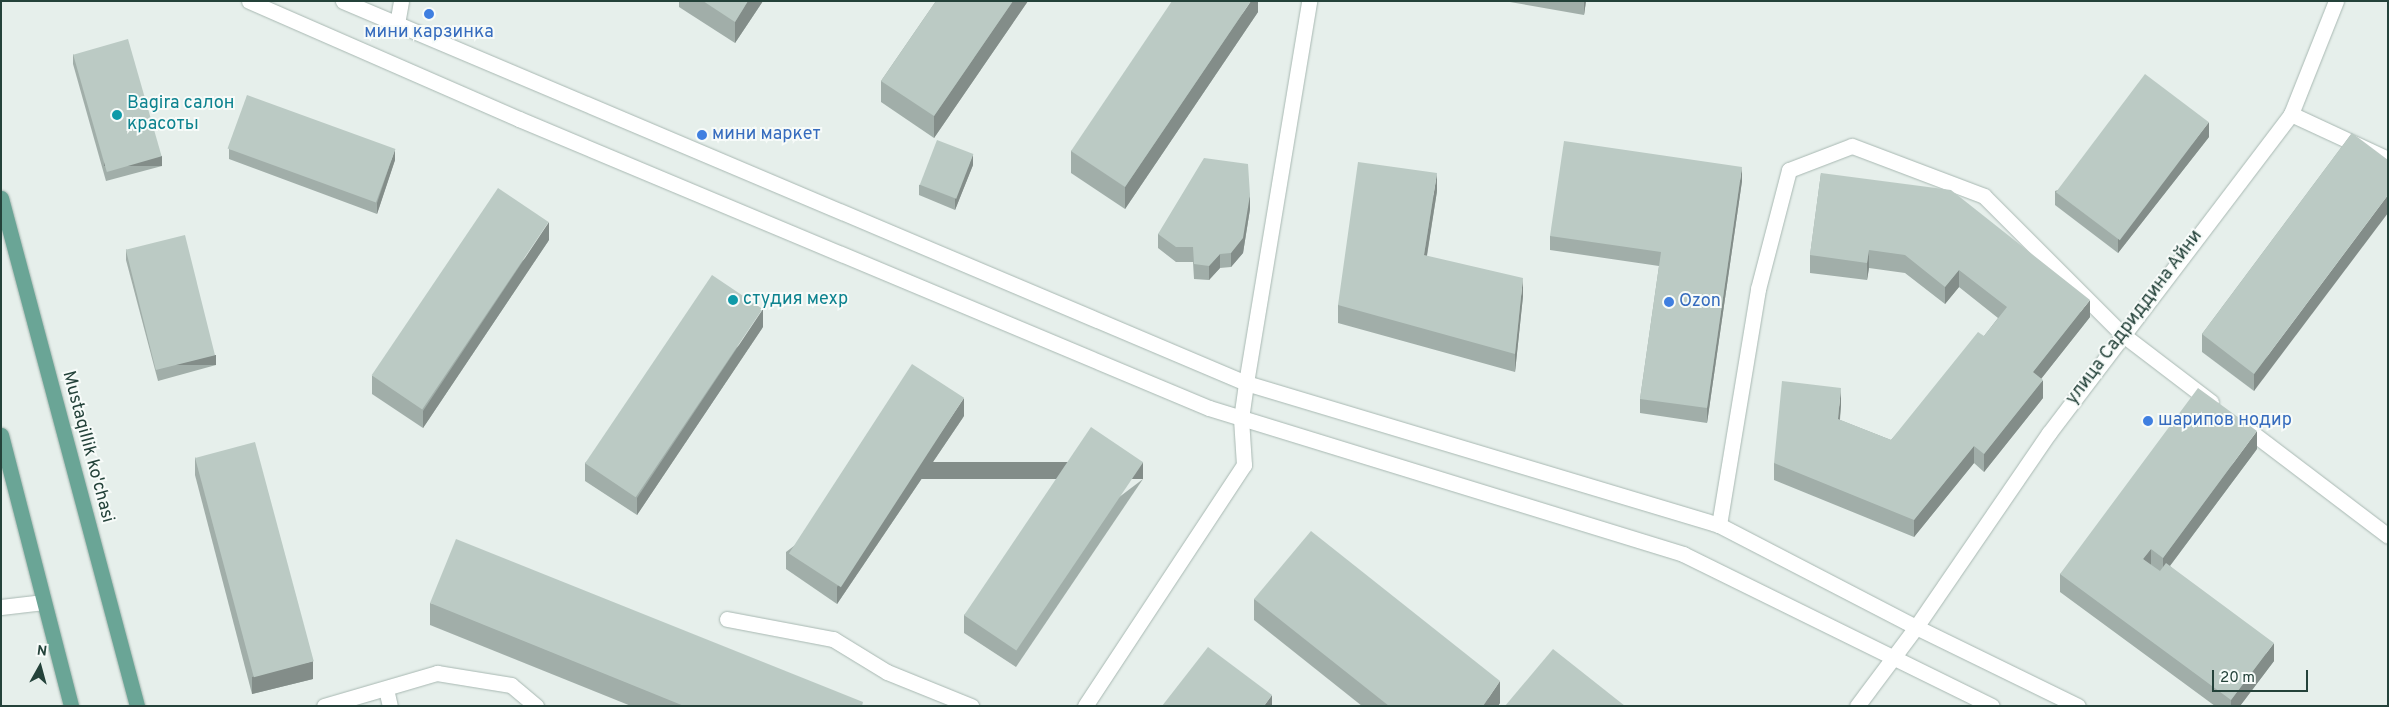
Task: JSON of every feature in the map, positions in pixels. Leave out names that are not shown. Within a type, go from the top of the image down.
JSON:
[{"type":"main road","points":[[249,1],[519,118],[887,271],[1167,392],[1241,419],[1683,554],[1992,706]]},
{"type":"main road","points":[[343,1],[1246,383],[1719,525],[1916,627],[2078,706]]},
{"type":"main road","points":[[397,24],[401,1]]},
{"type":"main road","points":[[1085,706],[1244,465],[1241,419],[1246,383],[1309,1]]},
{"type":"main road","name":"улица Садриддина Айни","points":[[1858,706],[1916,627],[2049,433],[2122,334],[2291,114],[2336,1]]},
{"type":"main road","points":[[2291,114],[2388,159]]},
{"type":"main road","points":[[1719,525],[1758,289],[1789,170],[1852,146],[1984,196],[2122,334],[2388,536]]},
{"type":"main road","name":"Mustaqillik ko'chasi","points":[[1,198],[137,706]]},
{"type":"main road","points":[[1,435],[71,706]]},
{"type":"main road","points":[[1,607],[44,602]]},
{"type":"main road","points":[[727,619],[833,639],[887,672],[971,706]]},
{"type":"main road","points":[[324,706],[437,673],[511,685],[536,706]]},
{"type":"main road","points":[[386,689],[390,706]]},
{"type":"building","points":[[703,1],[748,1],[735,22]]},
{"type":"building","points":[[936,1],[1013,1],[934,116],[881,81]]},
{"type":"building","points":[[1172,1],[1251,1],[1125,187],[1071,151]]},
{"type":"building","name":"Bagira салон красоты","points":[[128,39],[162,156],[107,172],[73,55]]},
{"type":"building","points":[[2145,74],[2209,122],[2120,240],[2056,192]]},
{"type":"building","points":[[247,95],[395,149],[376,203],[228,149]]},
{"type":"building","points":[[2352,133],[2388,160],[2388,195],[2254,374],[2202,334]]},
{"type":"building","points":[[937,140],[973,154],[956,199],[920,185]]},
{"type":"building","points":[[1564,141],[1742,167],[1707,408],[1640,399],[1661,252],[1550,236]]},
{"type":"building","points":[[1204,158],[1248,164],[1250,195],[1243,238],[1231,253],[1220,254],[1209,266],[1194,264],[1193,247],[1176,247],[1158,234]]},
{"type":"building","points":[[1358,162],[1437,173],[1424,255],[1523,278],[1515,354],[1338,305]]},
{"type":"building","points":[[1821,173],[1951,190],[2090,300],[2033,372],[2043,380],[1984,454],[1974,446],[1914,520],[1774,463],[1782,381],[1841,388],[1838,419],[1891,440],[1978,332],[1984,336],[2007,307],[1959,270],[1945,287],[1905,255],[1869,250],[1867,263],[1810,255]]},
{"type":"building","points":[[498,188],[549,222],[422,409],[372,375]]},
{"type":"building","points":[[185,235],[215,355],[156,370],[126,250]]},
{"type":"building","points":[[712,275],[763,309],[636,497],[585,463]]},
{"type":"building","points":[[912,364],[964,398],[841,587],[789,554]]},
{"type":"building","points":[[2198,388],[2257,431],[2163,558],[2151,549],[2143,559],[2160,571],[2166,563],[2274,643],[2231,700],[2060,574]]},
{"type":"building","points":[[1091,427],[1143,462],[1016,650],[964,615]]},
{"type":"building","points":[[255,442],[314,661],[254,677],[195,458]]},
{"type":"building","points":[[1311,531],[1500,681],[1483,706],[1389,706],[1254,599]]},
{"type":"building","points":[[456,539],[863,702],[862,706],[684,706],[430,603]]},
{"type":"building","points":[[1208,647],[1272,695],[1264,706],[1162,706]]},
{"type":"building","points":[[1553,649],[1625,706],[1505,706]]},
{"type":"place","name":"мини карзинка","points":[[429,14]]},
{"type":"place","name":"Bagira салон красоты","points":[[117,115]]},
{"type":"place","name":"мини маркет","points":[[702,135]]},
{"type":"place","name":"студия мехр","points":[[733,300]]},
{"type":"place","name":"Ozon","points":[[1669,302]]},
{"type":"place","name":"шарипов нодир","points":[[2148,421]]}]
